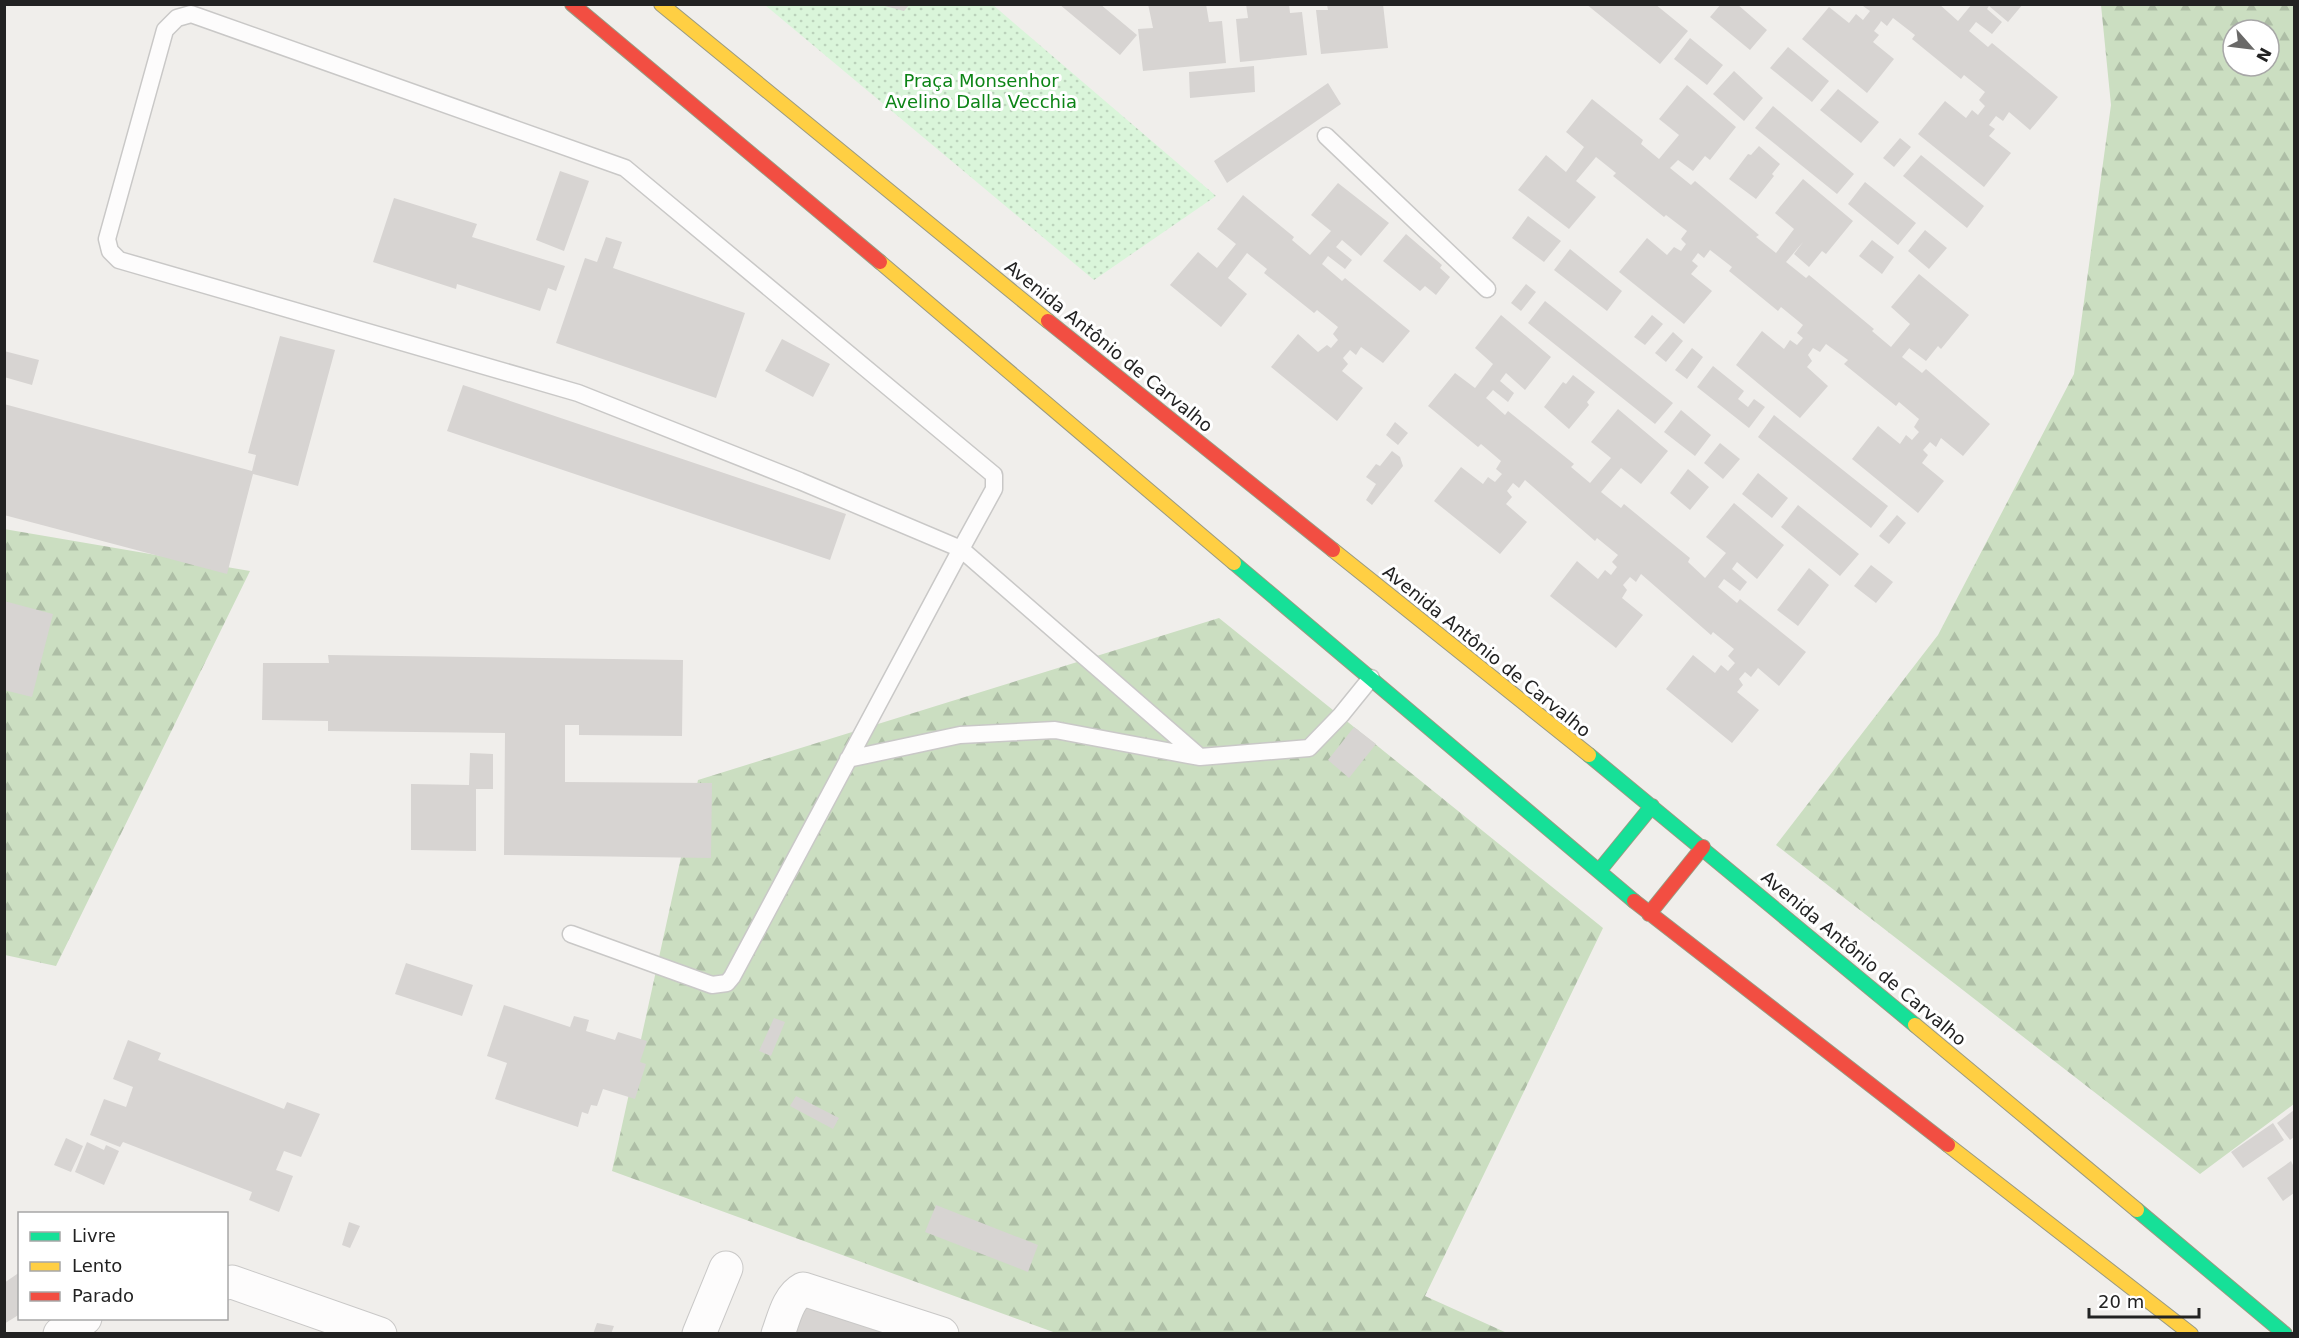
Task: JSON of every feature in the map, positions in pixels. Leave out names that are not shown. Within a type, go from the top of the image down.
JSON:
[{"type":"main road","points":[[572,4],[670,84],[1649,914],[2191,1334]]},
{"type":"main road","name":"Avenida Antônio de Carvalho","points":[[661,4],[1046,319],[1703,847],[2285,1334]]},
{"type":"main road","points":[[1599,872],[1652,806]]},
{"type":"main road","points":[[1649,914],[1703,847]]},
{"type":"street","points":[[699,1334],[726,1268]]},
{"type":"street","points":[[228,1283],[232,1282],[381,1334]]},
{"type":"street","points":[[778,1334],[791,1300],[803,1289],[942,1334]]},
{"type":"street","points":[[60,1334],[83,1320]]},
{"type":"lane","points":[[571,934],[712,985],[727,983],[961,549],[994,489],[996,482],[990,469],[625,168],[191,14],[177,18],[165,30],[107,239],[110,251],[119,260],[578,393],[800,481],[961,549],[1200,757]]},
{"type":"lane","points":[[1326,136],[1486,289]]},
{"type":"lane","points":[[848,759],[960,735],[1055,730],[1200,757],[1309,748],[1341,715],[1371,678]]},
{"type":"green space","name":"Praça Monsenhor Avelino Dalla Vecchia","points":[[765,5],[993,5],[1216,196],[1094,280]]},
{"type":"green space","points":[[2101,5],[2294,5],[2294,1104],[2200,1174],[1776,845],[1938,635],[2074,374],[2111,105]]},
{"type":"green space","points":[[4,529],[250,571],[56,966],[5,955]]},
{"type":"green space","points":[[1219,618],[1603,928],[1425,1296],[1507,1333],[1056,1333],[612,1171],[698,780]]},
{"type":"building","points":[[877,4],[910,4],[904,11]]},
{"type":"building","points":[[1059,4],[1100,4],[1137,35],[1120,55]]},
{"type":"building","points":[[1148,4],[1206,4],[1209,22],[1222,21],[1226,63],[1143,71],[1138,29],[1153,28]]},
{"type":"building","points":[[1246,4],[1289,4],[1290,13],[1302,12],[1307,55],[1240,62],[1236,19],[1248,18]]},
{"type":"building","points":[[1383,4],[1388,48],[1321,54],[1316,10],[1328,10],[1327,5]]},
{"type":"building","points":[[1586,4],[1655,4],[1688,31],[1660,64]]},
{"type":"building","points":[[1721,4],[1737,4],[1767,30],[1750,50],[1710,17]]},
{"type":"building","points":[[1865,4],[1939,4],[1958,21],[1972,4],[2023,4],[2008,22],[1989,6],[1987,9],[2002,22],[1992,34],[1976,22],[1969,31],[1988,47],[1992,43],[2058,97],[2030,130],[2009,112],[2003,121],[1996,116],[1989,125],[1995,129],[1989,136],[2011,153],[1984,187],[1918,134],[1945,101],[1966,118],[1972,110],[1978,115],[1985,106],[1979,100],[1985,92],[1964,75],[1961,79],[1912,39],[1915,35],[1893,18],[1887,26],[1881,21],[1874,31],[1879,35],[1873,42],[1894,59],[1867,93],[1802,39],[1829,7],[1849,23],[1856,14],[1863,20],[1870,11],[1863,6]]},
{"type":"building","points":[[1690,38],[1723,65],[1707,85],[1674,59]]},
{"type":"building","points":[[1788,47],[1829,81],[1812,102],[1770,68]]},
{"type":"building","points":[[1254,66],[1255,92],[1190,98],[1189,72]]},
{"type":"building","points":[[1734,71],[1763,98],[1744,121],[1713,94]]},
{"type":"building","points":[[1328,83],[1341,104],[1227,183],[1214,161]]},
{"type":"building","points":[[1687,85],[1736,127],[1710,160],[1705,156],[1693,171],[1678,160],[1670,168],[1691,185],[1695,181],[1759,235],[1756,237],[1776,253],[1794,229],[1775,213],[1803,179],[1853,221],[1826,254],[1822,251],[1809,267],[1794,254],[1803,242],[1786,262],[1806,278],[1809,275],[1874,329],[1872,331],[1891,347],[1910,324],[1891,307],[1919,274],[1969,315],[1941,349],[1938,346],[1926,361],[1909,348],[1902,357],[1922,373],[1926,369],[1990,424],[1963,456],[1941,438],[1936,447],[1930,442],[1923,450],[1928,455],[1922,463],[1944,481],[1918,513],[1852,459],[1878,426],[1900,444],[1906,435],[1912,440],[1919,432],[1914,427],[1919,419],[1899,402],[1896,406],[1844,364],[1848,360],[1826,344],[1820,352],[1813,348],[1808,355],[1812,361],[1807,367],[1828,386],[1800,418],[1736,365],[1762,331],[1784,349],[1790,340],[1797,345],[1803,338],[1797,333],[1803,325],[1781,307],[1778,311],[1729,271],[1732,267],[1710,250],[1704,258],[1698,253],[1692,261],[1698,266],[1691,274],[1712,291],[1684,324],[1619,272],[1647,238],[1667,255],[1674,247],[1681,251],[1686,244],[1681,239],[1687,231],[1666,215],[1664,217],[1613,176],[1616,173],[1596,157],[1576,181],[1596,197],[1569,229],[1518,190],[1546,155],[1566,172],[1584,147],[1566,132],[1592,99],[1643,140],[1641,144],[1659,159],[1679,135],[1659,119]]},
{"type":"building","points":[[1838,89],[1879,122],[1861,143],[1820,110]]},
{"type":"building","points":[[1773,106],[1854,174],[1837,194],[1755,128]]},
{"type":"building","points":[[1900,138],[1911,147],[1894,167],[1883,158]]},
{"type":"building","points":[[1759,146],[1780,164],[1772,174],[1774,176],[1756,199],[1729,179],[1748,154],[1751,155]]},
{"type":"building","points":[[1921,155],[1984,206],[1967,228],[1903,176]]},
{"type":"building","points":[[560,171],[589,181],[564,251],[536,240]]},
{"type":"building","points":[[1865,182],[1916,223],[1898,245],[1848,204]]},
{"type":"building","points":[[1338,183],[1389,223],[1361,256],[1342,240],[1336,247],[1352,260],[1345,269],[1328,256],[1322,264],[1342,281],[1345,278],[1410,331],[1383,363],[1361,347],[1356,355],[1350,350],[1343,358],[1348,364],[1342,371],[1363,388],[1337,421],[1271,367],[1298,334],[1318,352],[1327,345],[1331,348],[1338,340],[1333,334],[1338,327],[1317,310],[1314,313],[1264,273],[1267,269],[1247,253],[1228,278],[1247,294],[1221,327],[1170,285],[1198,252],[1217,268],[1236,244],[1217,229],[1243,195],[1294,237],[1292,240],[1310,255],[1331,231],[1311,215]]},
{"type":"building","points":[[394,198],[477,224],[472,237],[565,266],[556,291],[548,288],[540,311],[457,284],[456,289],[373,262]]},
{"type":"building","points":[[1528,216],[1561,241],[1544,262],[1512,238]]},
{"type":"building","points":[[1925,230],[1947,248],[1929,269],[1908,251]]},
{"type":"building","points":[[1406,234],[1442,265],[1440,268],[1450,277],[1436,295],[1425,286],[1420,291],[1383,261]]},
{"type":"building","points":[[606,237],[622,242],[613,268],[745,313],[716,398],[556,343],[585,258],[597,262]]},
{"type":"building","points":[[1872,240],[1894,257],[1882,274],[1859,256]]},
{"type":"building","points":[[1570,249],[1622,291],[1607,311],[1554,270]]},
{"type":"building","points":[[1526,284],[1536,292],[1521,311],[1511,303]]},
{"type":"building","points":[[1545,301],[1673,403],[1655,424],[1528,323]]},
{"type":"building","points":[[1501,315],[1551,357],[1525,390],[1506,373],[1500,381],[1514,393],[1508,402],[1493,390],[1486,398],[1505,415],[1508,411],[1574,464],[1571,467],[1590,483],[1611,458],[1591,442],[1618,409],[1668,451],[1641,484],[1621,468],[1601,492],[1621,508],[1624,504],[1690,558],[1688,562],[1705,578],[1726,553],[1706,537],[1734,503],[1784,545],[1757,579],[1737,562],[1732,569],[1747,582],[1740,591],[1724,579],[1718,587],[1737,603],[1740,599],[1806,652],[1779,686],[1758,668],[1751,677],[1745,672],[1739,679],[1743,685],[1737,692],[1759,710],[1732,743],[1666,689],[1693,655],[1715,673],[1721,665],[1728,671],[1735,663],[1728,656],[1734,649],[1713,632],[1711,635],[1641,574],[1636,582],[1630,577],[1623,585],[1627,590],[1622,598],[1643,615],[1616,648],[1550,596],[1577,561],[1598,579],[1605,570],[1611,575],[1617,567],[1612,562],[1618,555],[1597,538],[1595,541],[1525,480],[1519,488],[1513,483],[1507,491],[1512,497],[1506,504],[1527,522],[1500,554],[1434,501],[1461,467],[1483,484],[1488,477],[1495,482],[1502,474],[1496,469],[1501,461],[1481,444],[1478,447],[1428,406],[1455,373],[1475,388],[1493,364],[1475,348]]},
{"type":"building","points":[[1652,315],[1663,324],[1645,345],[1634,337]]},
{"type":"building","points":[[1673,332],[1683,341],[1666,362],[1655,353]]},
{"type":"building","points":[[280,336],[335,350],[298,486],[253,474],[227,574],[4,515],[4,404],[252,471],[256,455],[248,453]]},
{"type":"building","points":[[782,339],[830,364],[813,397],[765,371]]},
{"type":"building","points":[[1692,348],[1703,357],[1687,379],[1675,370]]},
{"type":"building","points":[[4,351],[39,360],[32,385],[4,377]]},
{"type":"building","points":[[1713,366],[1744,391],[1738,399],[1748,407],[1754,399],[1765,407],[1749,428],[1697,387]]},
{"type":"building","points":[[1573,375],[1595,392],[1587,402],[1589,405],[1569,429],[1544,407],[1563,382],[1566,384]]},
{"type":"building","points":[[463,385],[846,514],[830,560],[447,431]]},
{"type":"building","points":[[1681,410],[1711,435],[1695,456],[1664,432]]},
{"type":"building","points":[[1774,415],[1888,506],[1871,528],[1758,437]]},
{"type":"building","points":[[1395,422],[1408,433],[1398,445],[1386,435]]},
{"type":"building","points":[[1720,443],[1740,459],[1723,479],[1704,463]]},
{"type":"building","points":[[1392,451],[1400,457],[1403,466],[1372,505],[1366,500],[1376,484],[1366,477],[1376,464],[1380,466]]},
{"type":"building","points":[[1688,469],[1709,487],[1690,510],[1670,493]]},
{"type":"building","points":[[1758,473],[1788,498],[1772,518],[1742,494]]},
{"type":"building","points":[[1798,505],[1859,554],[1840,576],[1781,527]]},
{"type":"building","points":[[1897,515],[1906,523],[1889,544],[1879,536]]},
{"type":"building","points":[[1871,565],[1893,582],[1876,603],[1854,586]]},
{"type":"building","points":[[1809,568],[1829,585],[1798,626],[1777,610]]},
{"type":"building","points":[[4,601],[53,614],[32,697],[4,690]]},
{"type":"building","points":[[328,655],[683,660],[682,736],[579,735],[579,725],[565,725],[565,782],[712,783],[711,858],[504,855],[505,733],[328,731],[328,721],[262,720],[263,663],[329,663]]},
{"type":"building","points":[[1354,727],[1376,744],[1349,778],[1328,760]]},
{"type":"building","points":[[470,753],[493,754],[493,789],[476,789],[476,851],[411,850],[411,784],[469,785]]},
{"type":"building","points":[[406,963],[473,985],[462,1016],[395,994]]},
{"type":"building","points":[[504,1005],[570,1027],[574,1016],[589,1020],[586,1031],[615,1040],[618,1032],[647,1041],[640,1062],[646,1064],[635,1099],[603,1089],[597,1106],[591,1105],[588,1114],[582,1112],[578,1127],[495,1099],[507,1063],[487,1056]]},
{"type":"building","points":[[774,1018],[785,1022],[771,1056],[759,1051]]},
{"type":"building","points":[[128,1040],[161,1053],[158,1060],[284,1109],[287,1102],[320,1114],[301,1157],[284,1151],[276,1170],[293,1176],[279,1212],[249,1200],[252,1192],[123,1142],[120,1147],[90,1135],[104,1099],[126,1107],[133,1087],[113,1079]]},
{"type":"building","points":[[796,1096],[839,1118],[833,1129],[790,1106]]},
{"type":"building","points":[[2294,1110],[2294,1137],[2290,1140],[2277,1123]]},
{"type":"building","points":[[2273,1123],[2284,1140],[2243,1168],[2231,1152]]},
{"type":"building","points":[[66,1138],[83,1146],[71,1172],[54,1165]]},
{"type":"building","points":[[87,1142],[104,1150],[106,1145],[119,1151],[104,1185],[75,1172]]},
{"type":"building","points":[[2291,1161],[2294,1167],[2294,1193],[2283,1201],[2267,1178]]},
{"type":"building","points":[[936,1205],[1038,1245],[1028,1272],[925,1232]]},
{"type":"building","points":[[349,1222],[360,1226],[350,1248],[342,1245]]},
{"type":"building","points":[[18,1273],[18,1315],[4,1324],[4,1283]]},
{"type":"building","points":[[807,1297],[898,1334],[799,1334],[793,1331]]},
{"type":"building","points":[[597,1323],[614,1326],[611,1334],[593,1334]]},
{"type":"traffic: fast","points":[[1234,563],[1634,901]]},
{"type":"traffic: fast","points":[[1589,755],[1915,1025]]},
{"type":"traffic: fast","points":[[1599,871],[1652,806]]},
{"type":"traffic: fast","points":[[2137,1210],[2285,1334]]},
{"type":"traffic: slow","points":[[661,4],[1048,321]]},
{"type":"traffic: slow","points":[[880,262],[1234,563]]},
{"type":"traffic: slow","points":[[1333,550],[1589,755]]},
{"type":"traffic: slow","points":[[1915,1025],[2137,1210]]},
{"type":"traffic: slow","points":[[1948,1145],[2191,1334]]},
{"type":"traffic: jam","points":[[572,4],[880,262]]},
{"type":"traffic: jam","points":[[1048,321],[1333,550]]},
{"type":"traffic: jam","points":[[1649,914],[1703,847]]},
{"type":"traffic: jam","points":[[1634,901],[1948,1145]]}]
